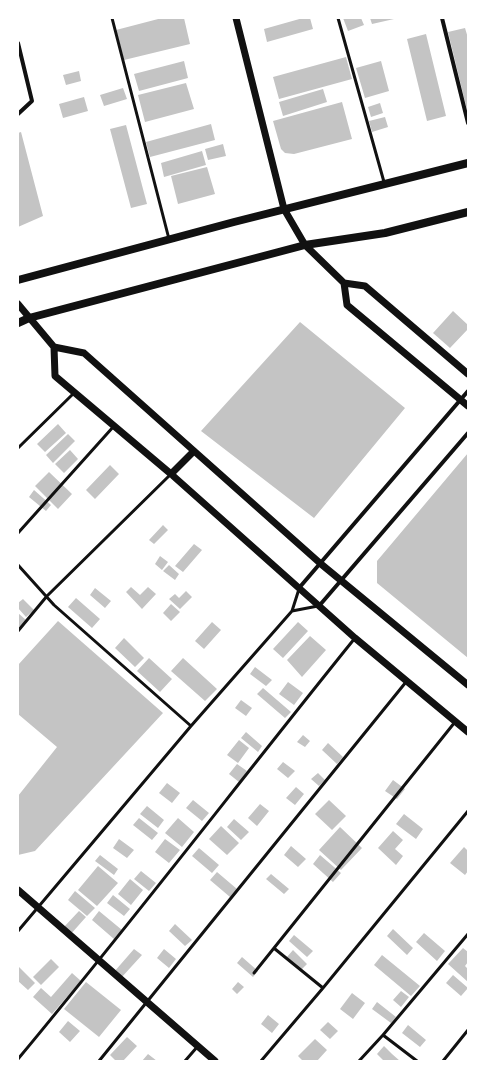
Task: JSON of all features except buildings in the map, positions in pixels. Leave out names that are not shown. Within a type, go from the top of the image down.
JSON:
[{"type":"main road","points":[[18,280],[284,209],[468,163]]},
{"type":"main road","points":[[18,323],[30,318],[305,245],[385,233],[468,212]]},
{"type":"street","points":[[236,18],[284,209],[305,245],[344,283],[365,286],[468,374]]},
{"type":"street","points":[[442,18],[468,123]]},
{"type":"street","points":[[18,43],[32,101],[18,114]]},
{"type":"street","points":[[344,283],[347,305],[468,406]]},
{"type":"street","points":[[18,304],[54,347],[55,376],[171,474],[355,638],[408,680],[468,732]]},
{"type":"street","points":[[54,347],[84,353],[321,564],[468,685]]},
{"type":"street","points":[[299,589],[468,391]]},
{"type":"street","points":[[318,606],[468,433]]},
{"type":"street","points":[[171,474],[194,451]]},
{"type":"street","points":[[18,890],[215,1061]]},
{"type":"lane","points":[[112,18],[169,239]]},
{"type":"lane","points":[[338,18],[384,184]]},
{"type":"lane","points":[[18,448],[74,393]]},
{"type":"lane","points":[[18,533],[114,426]]},
{"type":"lane","points":[[18,631],[47,596],[171,474]]},
{"type":"lane","points":[[18,565],[54,605],[190,726]]},
{"type":"lane","points":[[18,931],[190,726],[292,611],[299,589]]},
{"type":"lane","points":[[292,611],[318,606]]},
{"type":"lane","points":[[18,1060],[100,961],[355,638]]},
{"type":"lane","points":[[99,1061],[408,680]]},
{"type":"lane","points":[[254,973],[456,722]]},
{"type":"lane","points":[[261,1061],[468,811]]},
{"type":"lane","points":[[359,1061],[383,1035],[468,934]]},
{"type":"lane","points":[[464,939],[468,942]]},
{"type":"lane","points":[[275,948],[323,988]]},
{"type":"lane","points":[[443,1061],[468,1030]]},
{"type":"lane","points":[[383,1035],[417,1061]]},
{"type":"lane","points":[[185,1061],[198,1046]]}]
